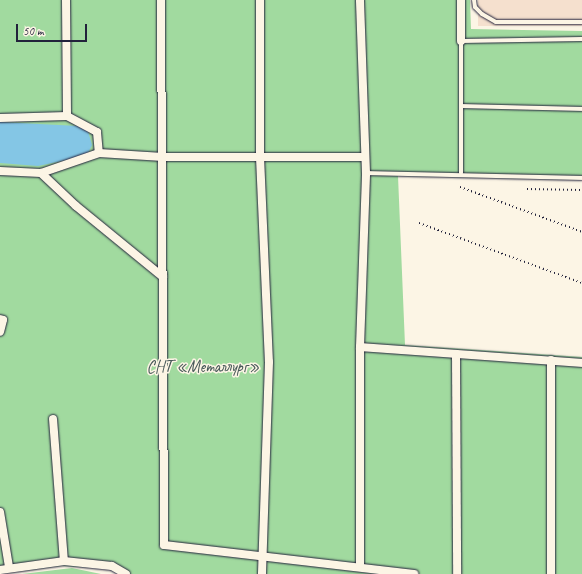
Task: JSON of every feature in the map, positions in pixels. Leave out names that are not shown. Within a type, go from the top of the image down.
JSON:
[{"type":"street","points":[[66,0],[67,116]]},
{"type":"street","points":[[161,0],[164,545],[262,558],[414,574]]},
{"type":"street","points":[[260,0],[260,157],[269,362],[262,574]]},
{"type":"street","points":[[360,0],[366,173],[360,347],[360,568]]},
{"type":"street","points":[[461,0],[461,40]]},
{"type":"street","points":[[0,118],[67,116],[96,132],[99,153]]},
{"type":"street","points":[[0,171],[41,173],[99,153],[162,157],[365,157]]},
{"type":"street","points":[[41,173],[76,206],[163,277]]},
{"type":"street","points":[[0,319],[3,320],[0,332]]},
{"type":"street","points":[[360,347],[582,363]]},
{"type":"street","points":[[456,354],[457,574]]},
{"type":"street","points":[[551,360],[551,574]]},
{"type":"street","points":[[53,420],[64,561]]},
{"type":"street","points":[[0,512],[9,567]]},
{"type":"street","points":[[0,570],[9,567],[64,561],[112,566],[126,574]]},
{"type":"lane","points":[[474,0],[475,7],[482,14],[496,22],[582,22]]},
{"type":"lane","points":[[461,173],[461,40],[582,39]]},
{"type":"lane","points":[[462,106],[582,109]]},
{"type":"lane","points":[[366,173],[461,173],[582,178]]},
{"type":"path","points":[[460,187],[582,232]]},
{"type":"path","points":[[527,189],[582,190]]},
{"type":"path","points":[[419,223],[582,283]]},
{"type":"shaded area","points":[[478,0],[582,0],[582,26],[478,26]]},
{"type":"green space","name":"СНТ «Металлург»","points":[[0,0],[470,0],[471,29],[582,31],[582,180],[398,176],[405,345],[582,357],[582,574],[120,574],[112,569],[61,566],[0,574]]},
{"type":"green space","points":[[72,568],[101,574],[22,574]]},
{"type":"water","points":[[0,122],[78,126],[87,128],[92,145],[88,153],[76,158],[38,166],[0,163]]}]
